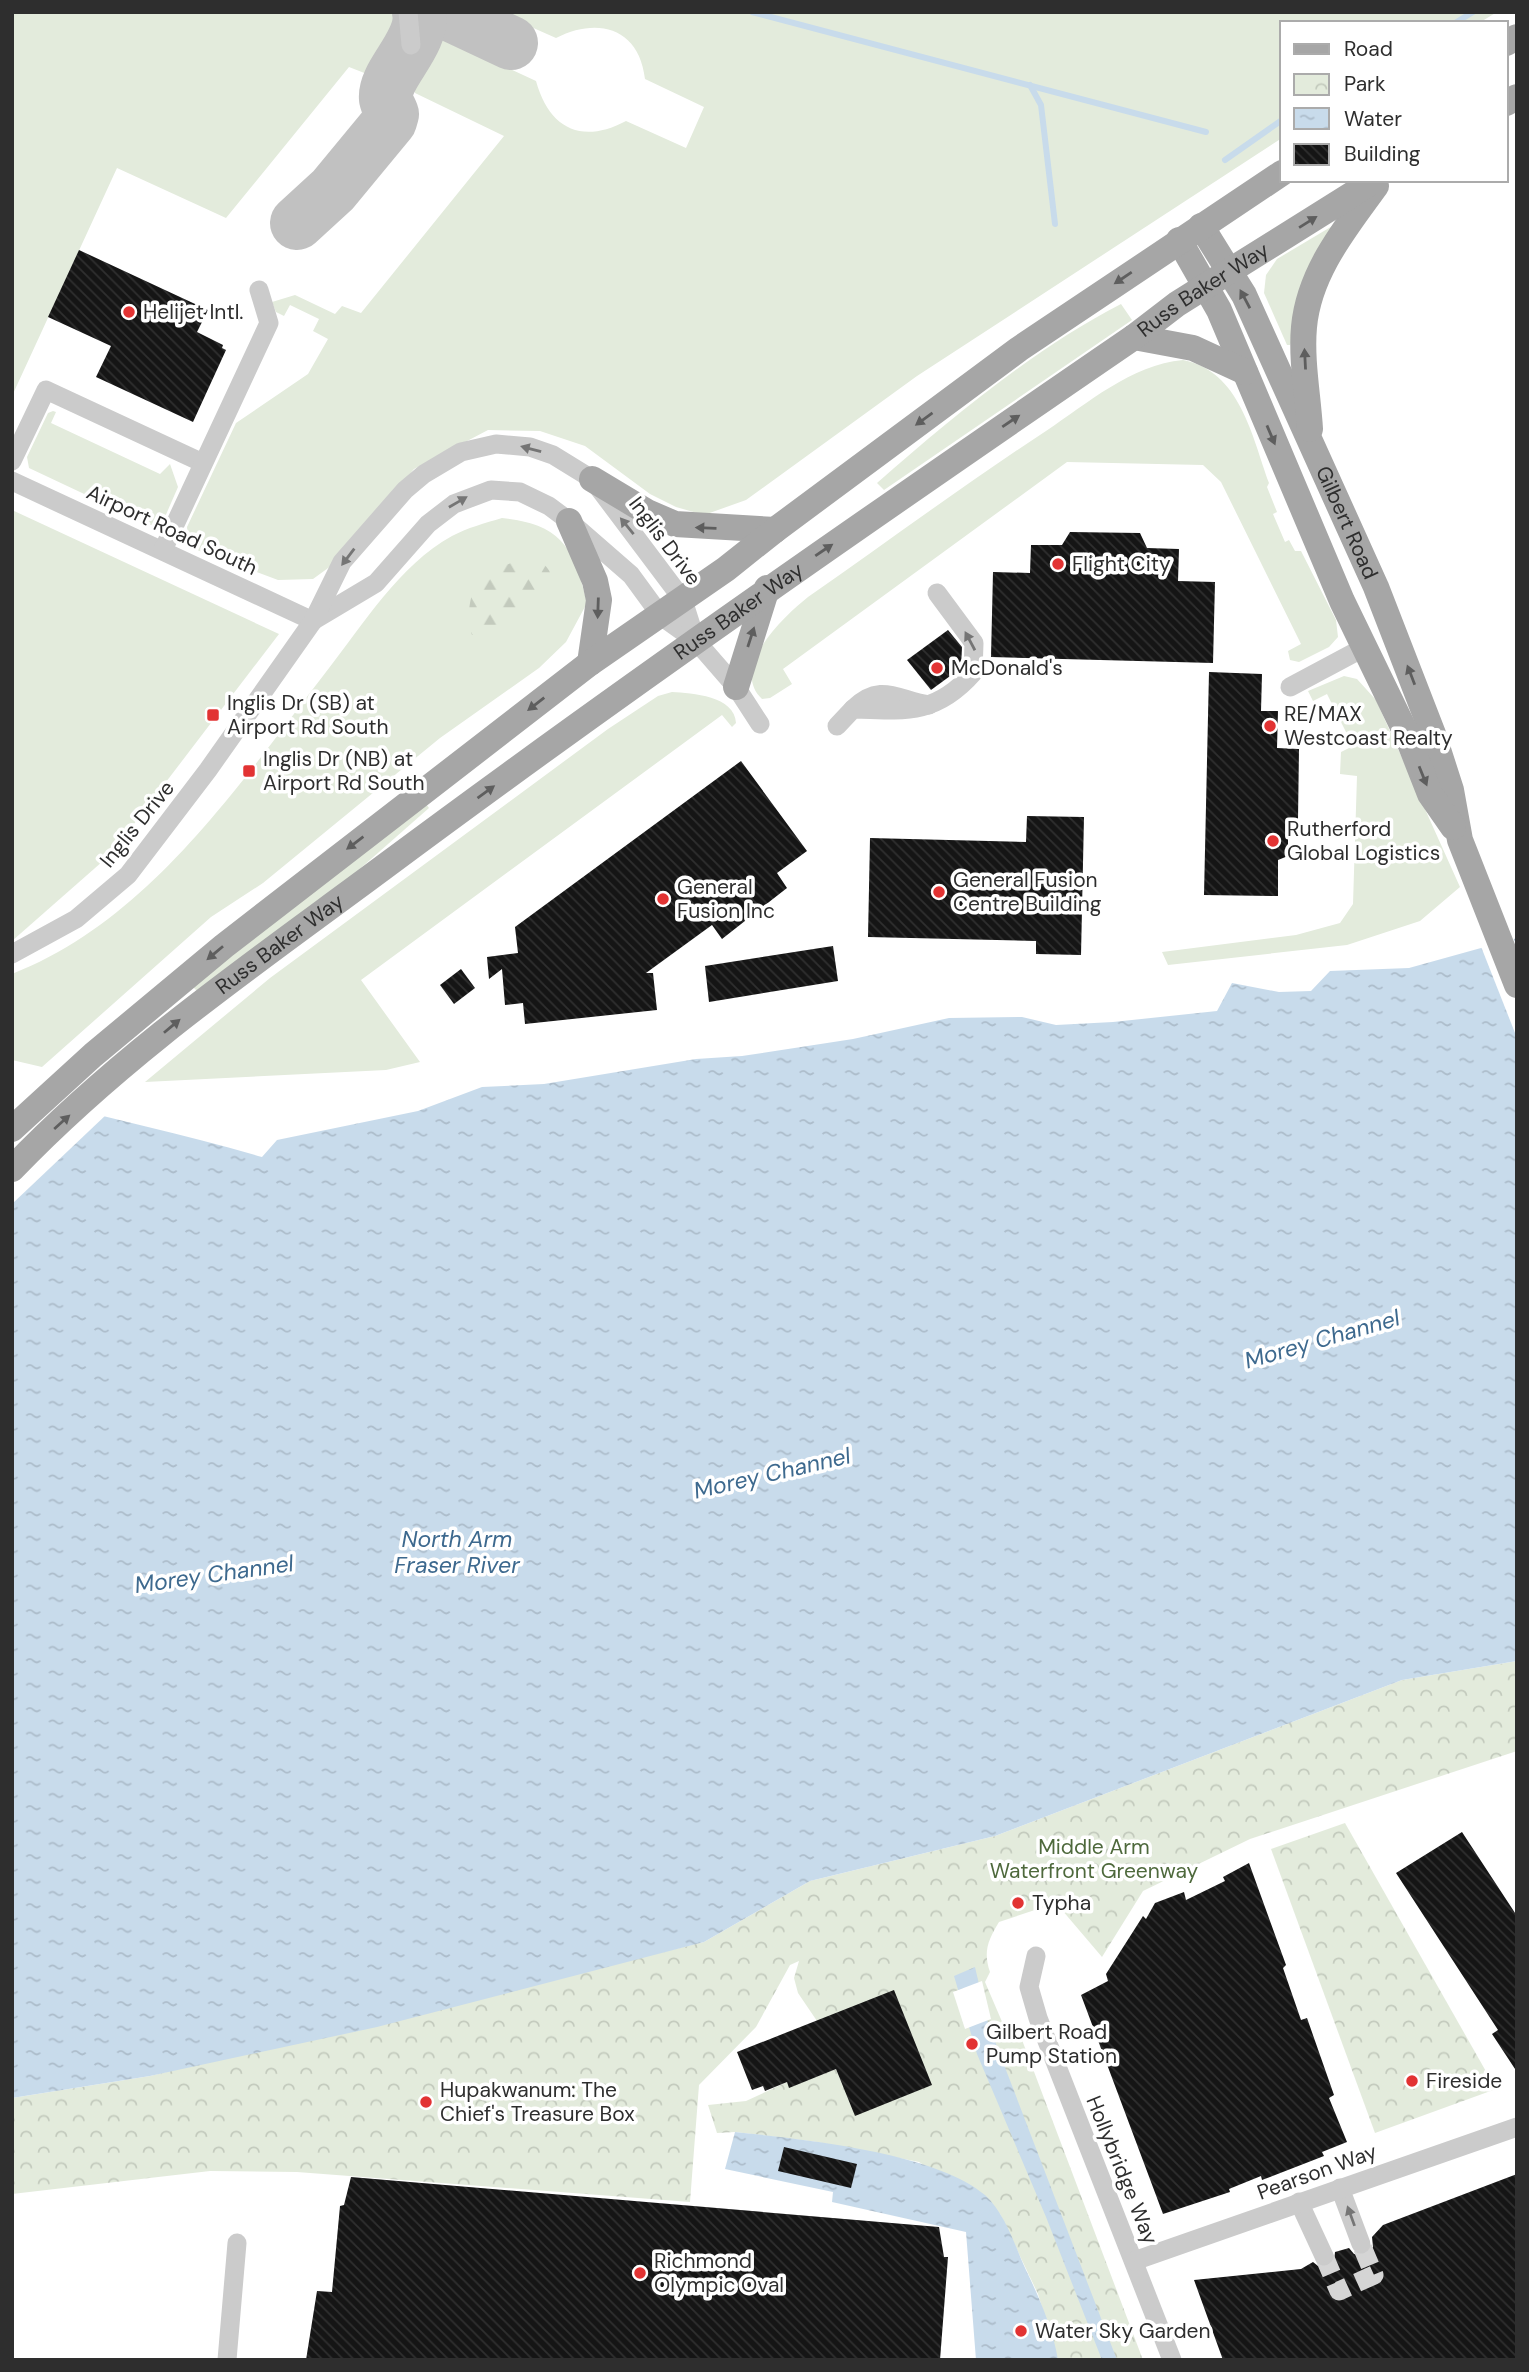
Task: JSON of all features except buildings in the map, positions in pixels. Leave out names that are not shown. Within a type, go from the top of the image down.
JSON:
[{"type":"main road","name":"Russ Baker Way","points":[[12,1129],[93,1055],[250,925],[590,663],[683,600],[1019,349],[1280,174]]},
{"type":"main road","name":"Russ Baker Way","points":[[12,1169],[120,1070],[232,979],[767,588],[1135,337],[1177,304],[1372,182]]},
{"type":"main road","points":[[1312,451],[1304,355],[1304,327],[1310,295],[1324,262],[1379,182]]},
{"type":"main road","name":"Gilbert Road","points":[[1190,233],[1218,278],[1252,312],[1312,451],[1376,587],[1451,790],[1462,845]]},
{"type":"main road","name":"Gilbert Road","points":[[1218,278],[1245,372],[1363,648],[1406,733],[1430,794],[1462,845]]},
{"type":"main road","points":[[1135,337],[1193,348],[1245,372]]},
{"type":"main road","points":[[592,479],[647,512],[675,524],[775,530]]},
{"type":"main road","points":[[569,521],[595,581],[599,600],[590,663]]},
{"type":"main road","points":[[736,687],[767,588]]},
{"type":"main road","points":[[1462,845],[1517,985]]},
{"type":"street","points":[[408,12],[411,45]]},
{"type":"street","points":[[163,550],[270,323],[259,290]]},
{"type":"street","points":[[12,460],[46,390],[203,463]]},
{"type":"street","name":"Inglis Drive","points":[[12,954],[76,919],[128,875],[208,770],[313,621],[342,562],[387,508],[424,474],[461,452],[496,444],[530,447],[552,455],[592,479],[683,600],[696,640]]},
{"type":"street","name":"Airport Road South","points":[[12,481],[313,621]]},
{"type":"street","name":"Inglis Drive","points":[[313,621],[376,583],[437,516],[475,493],[491,489],[520,492],[549,506],[631,575],[661,616],[696,640]]},
{"type":"street","points":[[12,494],[32,491]]},
{"type":"street","points":[[836,726],[853,709],[875,694],[901,696],[932,705],[952,694],[973,673],[976,649],[937,593]]},
{"type":"street","points":[[696,640],[736,687],[760,724]]},
{"type":"street","points":[[1290,687],[1363,648]]},
{"type":"street","name":"Hollybridge Way","points":[[1036,1956],[1028,1987],[1172,2360]]},
{"type":"street","name":"Pearson Way","points":[[1134,2261],[1517,2127]]},
{"type":"street","points":[[1340,2188],[1361,2244]]},
{"type":"street","points":[[1299,2202],[1324,2256]]},
{"type":"street","points":[[227,2360],[237,2242]]},
{"type":"green space","points":[[12,12],[391,12],[398,20],[399,32],[382,74],[372,76],[349,67],[226,218],[117,168],[12,396]]},
{"type":"green space","points":[[497,12],[1497,12],[1482,21],[1280,21],[1280,139],[917,376],[746,500],[704,515],[676,507],[650,494],[585,446],[540,431],[488,430],[414,469],[335,563],[313,579],[278,580],[197,550],[188,541],[187,527],[236,423],[308,374],[328,339],[313,331],[319,319],[290,305],[284,316],[276,312],[272,302],[295,295],[335,314],[342,306],[361,313],[504,136],[415,93],[410,78],[433,46],[444,38],[536,81],[549,110],[558,121],[569,128],[595,131],[626,121],[686,148],[704,107],[645,79],[641,61],[625,38],[614,31],[586,28],[556,38]]},
{"type":"green space","points":[[1334,225],[1290,345],[1287,345],[1264,293],[1266,275],[1277,259]]},
{"type":"green space","points":[[1121,304],[1132,320],[884,490],[877,483],[934,434],[1025,363]]},
{"type":"green space","points":[[1183,360],[1218,377],[1241,408],[1269,483],[1267,487],[1277,512],[1273,514],[1285,542],[1289,540],[1295,551],[1301,551],[1336,620],[1338,637],[1329,647],[1299,662],[1290,660],[1288,651],[1301,644],[1221,482],[1203,465],[1067,462],[783,669],[792,684],[770,698],[762,699],[754,686],[752,673],[756,658],[774,629],[808,597],[1111,387],[1146,369]]},
{"type":"green space","points":[[56,412],[51,423],[160,474],[170,464],[178,487],[161,526],[150,525],[29,468],[27,457],[48,413]]},
{"type":"green space","points":[[12,510],[279,634],[111,854],[12,941]]},
{"type":"green space","points":[[502,518],[538,526],[562,542],[570,553],[577,567],[587,603],[566,642],[539,668],[440,738],[263,883],[211,917],[42,1067],[12,1060],[12,974],[62,950],[107,920],[149,884],[225,803],[399,579],[433,548],[452,536]]},
{"type":"green space","points":[[531,556],[549,570],[551,592],[488,635],[472,635],[469,623],[470,603],[478,584],[493,571]]},
{"type":"green space","points":[[1344,676],[1357,679],[1376,700],[1460,887],[1420,921],[1347,945],[1168,965],[1162,952],[1296,935],[1340,923],[1353,904],[1357,776],[1340,774],[1341,752],[1353,746],[1327,694],[1313,701],[1308,691]]},
{"type":"green space","points":[[672,692],[701,695],[721,702],[734,714],[736,723],[732,727],[722,715],[361,980],[420,1062],[386,1070],[145,1082],[270,978],[608,729],[658,696]]},
{"type":"green space","points":[[426,804],[429,808],[354,874],[198,992],[192,986]]},
{"type":"green space","name":"Middle Arm Waterfront Greenway","points":[[1517,1661],[1517,1751],[1250,1839],[1143,1891],[1102,1957],[1056,1903],[999,1922],[995,1928],[989,1940],[987,1958],[990,1972],[985,1982],[1003,2024],[1012,2025],[1019,2032],[1143,2360],[1058,2360],[1038,2294],[1000,2214],[919,2162],[817,2142],[735,2132],[717,2133],[708,2105],[746,2101],[787,2082],[790,2087],[836,2069],[855,2115],[817,2021],[798,1993],[794,1978],[799,1961],[790,1965],[756,2027],[699,2085],[690,2202],[297,2172],[210,2171],[12,2194],[12,2098],[150,2076],[704,1942],[810,1881],[995,1836],[1402,1680]]},
{"type":"green space","points":[[1345,1823],[1496,2089],[1375,2133],[1271,1849]]},
{"type":"water","name":"North Arm Fraser River","points":[[1517,938],[1517,1661],[1402,1680],[995,1836],[810,1881],[704,1942],[377,2027],[150,2076],[12,2098],[12,1098],[36,1099],[262,1157],[277,1140],[418,1111],[482,1087],[544,1084],[696,1059],[742,1056],[853,1039],[949,1018],[1022,1017],[1056,1025],[1217,1011],[1232,983],[1279,992],[1311,991],[1330,971],[1409,968]]},
{"type":"water","points":[[975,1967],[988,2023],[1117,2360],[1102,2360],[1046,2217],[977,2054],[954,1976]]},
{"type":"water","points":[[735,2132],[830,2144],[901,2158],[963,2180],[985,2195],[1004,2220],[1013,2240],[1045,2314],[1058,2360],[976,2360],[966,2232],[832,2202],[833,2192],[725,2169]]},
{"type":"pier","points":[[1512,935],[1517,947],[1517,1038],[1480,944]]},
{"type":"pier","points":[[36,1095],[107,1114],[12,1204],[12,1096]]},
{"type":"pier","points":[[982,1981],[991,2019],[965,2029],[953,1992]]},
{"type":"waterway","points":[[752,12],[1206,132]]},
{"type":"waterway","points":[[1458,21],[1473,12]]},
{"type":"waterway","points":[[1030,85],[1041,105],[1055,224]]},
{"type":"waterway","points":[[1225,160],[1280,121]]},
{"type":"taxiway","points":[[297,223],[333,190],[390,121],[392,114],[386,99],[387,89],[416,35],[419,12]]},
{"type":"taxiway","points":[[445,12],[511,43]]},
{"type":"tunnel","points":[[1324,2256],[1339,2291],[1374,2275],[1361,2244]]},
{"type":"place","name":"Helijet Intl.","points":[[129,312]]},
{"type":"place","name":"Flight City","points":[[1058,564]]},
{"type":"place","name":"McDonald's","points":[[937,668]]},
{"type":"place","name":"Inglis Dr (SB) at Airport Rd South","points":[[213,715]]},
{"type":"place","name":"RE/MAX Westcoast Realty","points":[[1270,726]]},
{"type":"place","name":"Inglis Dr (NB) at Airport Rd South","points":[[249,771]]},
{"type":"place","name":"Rutherford Global Logistics","points":[[1273,841]]},
{"type":"place","name":"General Fusion Centre Building","points":[[939,892]]},
{"type":"place","name":"General Fusion Inc","points":[[663,899]]},
{"type":"place","name":"Typha","points":[[1018,1903]]},
{"type":"place","name":"Gilbert Road Pump Station","points":[[972,2044]]},
{"type":"place","name":"Fireside","points":[[1412,2081]]},
{"type":"place","name":"Hupakwanum: The Chief's Treasure Box","points":[[426,2102]]},
{"type":"place","name":"Richmond Olympic Oval","points":[[640,2273]]},
{"type":"place","name":"Water Sky Garden","points":[[1021,2331]]},
{"type":"water label","name":"Morey Channel","points":[[1322,1339]]},
{"type":"water label","name":"Morey Channel","points":[[772,1473]]},
{"type":"water label","name":"Morey Channel","points":[[214,1574]]}]
